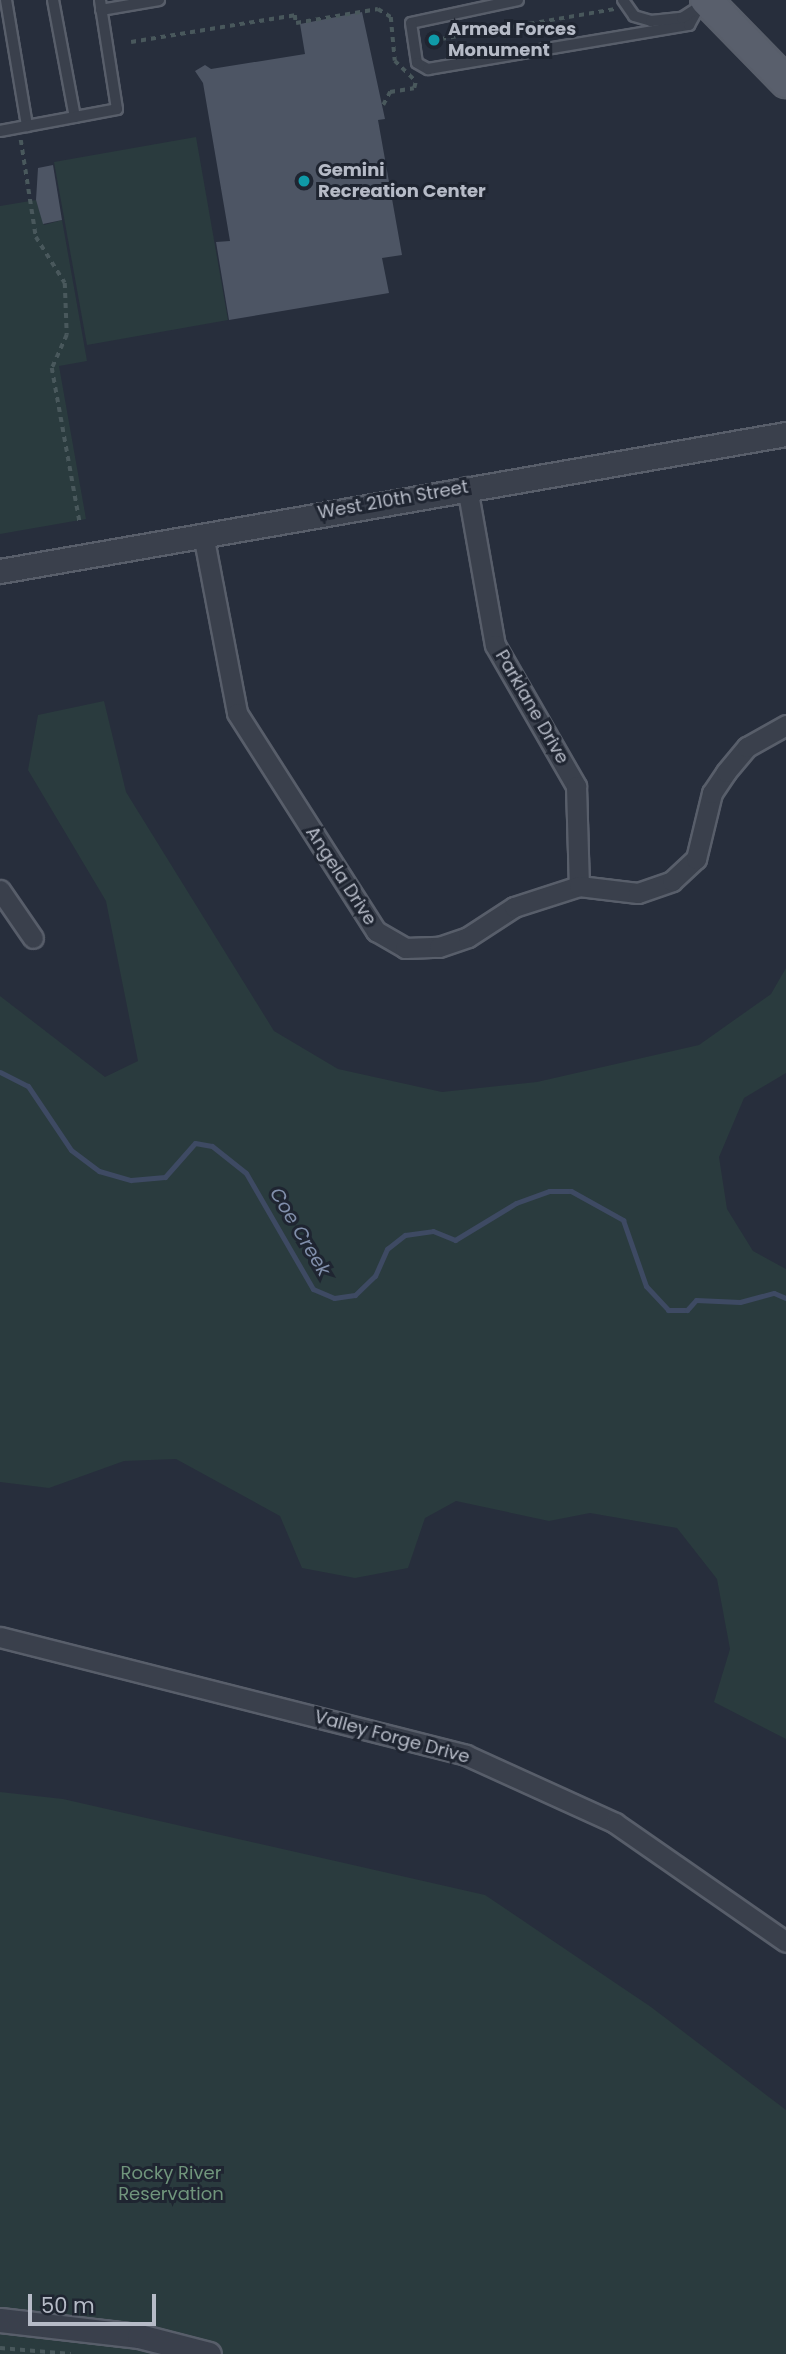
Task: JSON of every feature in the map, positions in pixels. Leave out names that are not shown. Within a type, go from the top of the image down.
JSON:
[{"type":"main road","points":[[702,3],[786,82]]},
{"type":"street","name":"West 210th Street","points":[[0,571],[467,487],[786,434]]},
{"type":"street","name":"Parklane Drive","points":[[467,487],[495,645],[576,786],[579,886]]},
{"type":"street","name":"Angela Drive","points":[[203,534],[237,713],[376,931],[405,948],[439,947],[468,937],[514,907],[579,886],[638,893],[672,881],[696,859],[712,793],[726,772],[747,747],[786,725]]},
{"type":"street","points":[[0,890],[33,938]]},
{"type":"street","name":"Valley Forge Drive","points":[[0,1637],[466,1755],[615,1823],[786,1942]]},
{"type":"street","points":[[0,2320],[139,2336],[209,2354]]},
{"type":"lane","points":[[6,0],[26,126]]},
{"type":"lane","points":[[53,0],[75,117]]},
{"type":"lane","points":[[0,131],[117,108],[100,5],[159,0]]},
{"type":"lane","points":[[518,0],[411,23],[417,63],[428,69],[689,25],[702,3]]},
{"type":"lane","points":[[625,3],[634,16],[651,21],[682,18],[702,3]]},
{"type":"path","points":[[441,39],[433,32],[427,41],[434,47],[441,39],[625,3]]},
{"type":"path","points":[[131,42],[295,15],[296,23],[382,9],[392,20],[391,54],[416,81],[414,88],[390,92],[383,105]]},
{"type":"path","points":[[21,140],[36,237],[65,283],[67,335],[52,368],[80,524]]},
{"type":"path","points":[[0,2348],[71,2354]]},
{"type":"green space","points":[[196,137],[228,320],[87,345],[54,162]]},
{"type":"green space","points":[[36,200],[44,225],[62,220],[87,361],[59,366],[86,519],[0,534],[0,206]]},
{"type":"green space","points":[[104,701],[126,792],[274,1031],[338,1069],[442,1092],[537,1082],[699,1045],[771,994],[786,968],[786,1073],[744,1098],[719,1157],[727,1209],[753,1251],[786,1269],[786,1739],[714,1702],[730,1649],[717,1579],[677,1528],[590,1513],[549,1521],[456,1501],[425,1518],[408,1568],[355,1578],[302,1568],[280,1516],[176,1459],[124,1461],[49,1488],[0,1482],[0,996],[105,1077],[138,1061],[106,901],[28,770],[38,715]]},
{"type":"green space","name":"Rocky River Reservation","points":[[0,1792],[63,1799],[485,1895],[651,2007],[786,2110],[786,2354],[0,2354]]},
{"type":"building","name":"Gemini Recreation Center","points":[[362,12],[385,119],[378,120],[402,255],[382,258],[389,293],[229,320],[216,242],[230,241],[203,83],[195,71],[205,65],[211,69],[305,54],[300,24]]},
{"type":"building","points":[[53,165],[62,220],[43,224],[36,200],[38,168]]},
{"type":"waterway","name":"Coe Creek","points":[[0,1072],[28,1086],[71,1150],[99,1171],[131,1180],[165,1177],[195,1143],[212,1146],[246,1173],[313,1289],[334,1298],[355,1295],[375,1276],[387,1249],[405,1235],[433,1231],[455,1240],[516,1203],[549,1191],[571,1191],[623,1220],[646,1286],[668,1310],[687,1310],[696,1300],[740,1302],[774,1293],[786,1298]]},
{"type":"place","name":"Armed Forces Monument","points":[[434,40]]},
{"type":"place","name":"Gemini Recreation Center","points":[[304,181]]}]
